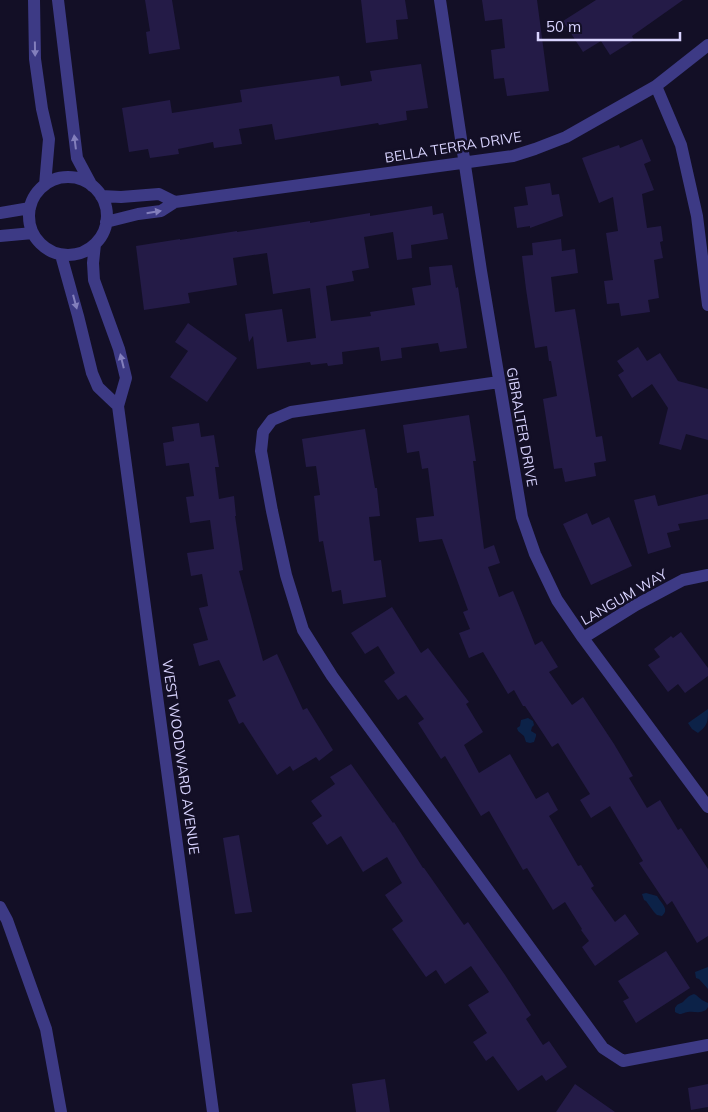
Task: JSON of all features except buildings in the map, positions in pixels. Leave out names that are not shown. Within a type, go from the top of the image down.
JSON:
[{"type":"street","points":[[34,0],[35,59],[42,108],[49,139],[45,185]]},
{"type":"street","points":[[58,0],[77,158],[92,186],[101,196],[106,209],[106,222],[103,234],[95,244],[86,251],[74,255],[61,255],[40,243],[33,233],[30,220],[30,208],[34,196],[45,185],[68,177],[81,180],[92,186]]},
{"type":"street","name":"GIBRALTER DRIVE","points":[[440,0],[481,271],[522,517],[535,554],[557,600],[708,807]]},
{"type":"street","name":"BELLA TERRA DRIVE","points":[[106,222],[138,214],[161,211],[175,202],[512,156],[566,137],[656,86],[708,44]]},
{"type":"street","points":[[656,86],[681,144],[697,216],[708,304]]},
{"type":"street","name":"BELLA TERRA DRIVE","points":[[101,196],[121,197],[159,194],[175,202]]},
{"type":"street","points":[[0,213],[30,208]]},
{"type":"street","points":[[0,236],[33,233]]},
{"type":"street","name":"WEST WOODWARD AVENUE","points":[[95,244],[94,280],[119,349],[126,378],[118,406],[213,1112]]},
{"type":"street","points":[[61,255],[92,373],[98,386],[118,406]]},
{"type":"street","points":[[499,382],[291,412],[272,420],[263,432],[261,451],[286,576],[304,630],[332,676],[603,1048],[624,1061],[708,1045]]},
{"type":"street","name":"LANGUM WAY","points":[[583,638],[636,605],[684,580],[708,575]]},
{"type":"street","points":[[0,907],[7,920],[46,1029],[61,1112]]},
{"type":"water","points":[[708,709],[707,723],[698,733],[688,723]]},
{"type":"water","points":[[528,718],[533,721],[534,725],[531,731],[536,734],[534,742],[530,743],[526,742],[524,736],[517,728],[520,726],[521,720]]},
{"type":"water","points":[[646,893],[657,896],[665,908],[662,916],[657,915],[644,900],[642,894]]},
{"type":"water","points":[[708,967],[708,989],[696,978],[695,972]]},
{"type":"water","points":[[694,994],[708,1003],[706,1010],[680,1014],[675,1012],[677,1005]]}]
